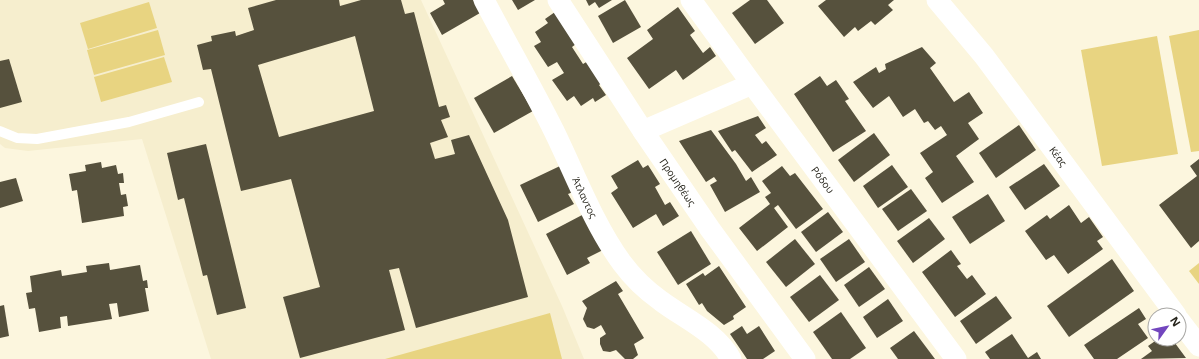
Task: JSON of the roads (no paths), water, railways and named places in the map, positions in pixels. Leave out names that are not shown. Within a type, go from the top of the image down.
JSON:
[{"type":"street","name":"Άτλαντος","points":[[484,0],[554,131],[607,242],[623,265],[640,283],[662,302],[707,333],[727,352],[731,359]]},
{"type":"street","name":"Προμηθέως","points":[[558,0],[643,132],[710,229],[805,359]]},
{"type":"street","name":"Ρόδου","points":[[692,0],[752,84],[956,359]]},
{"type":"street","name":"Κέας","points":[[937,0],[984,56],[1170,307]]},
{"type":"street","points":[[643,132],[752,84]]},
{"type":"street","points":[[1187,330],[1199,346]]},
{"type":"lane","points":[[0,131],[17,138],[37,139],[129,122],[199,102]]}]
